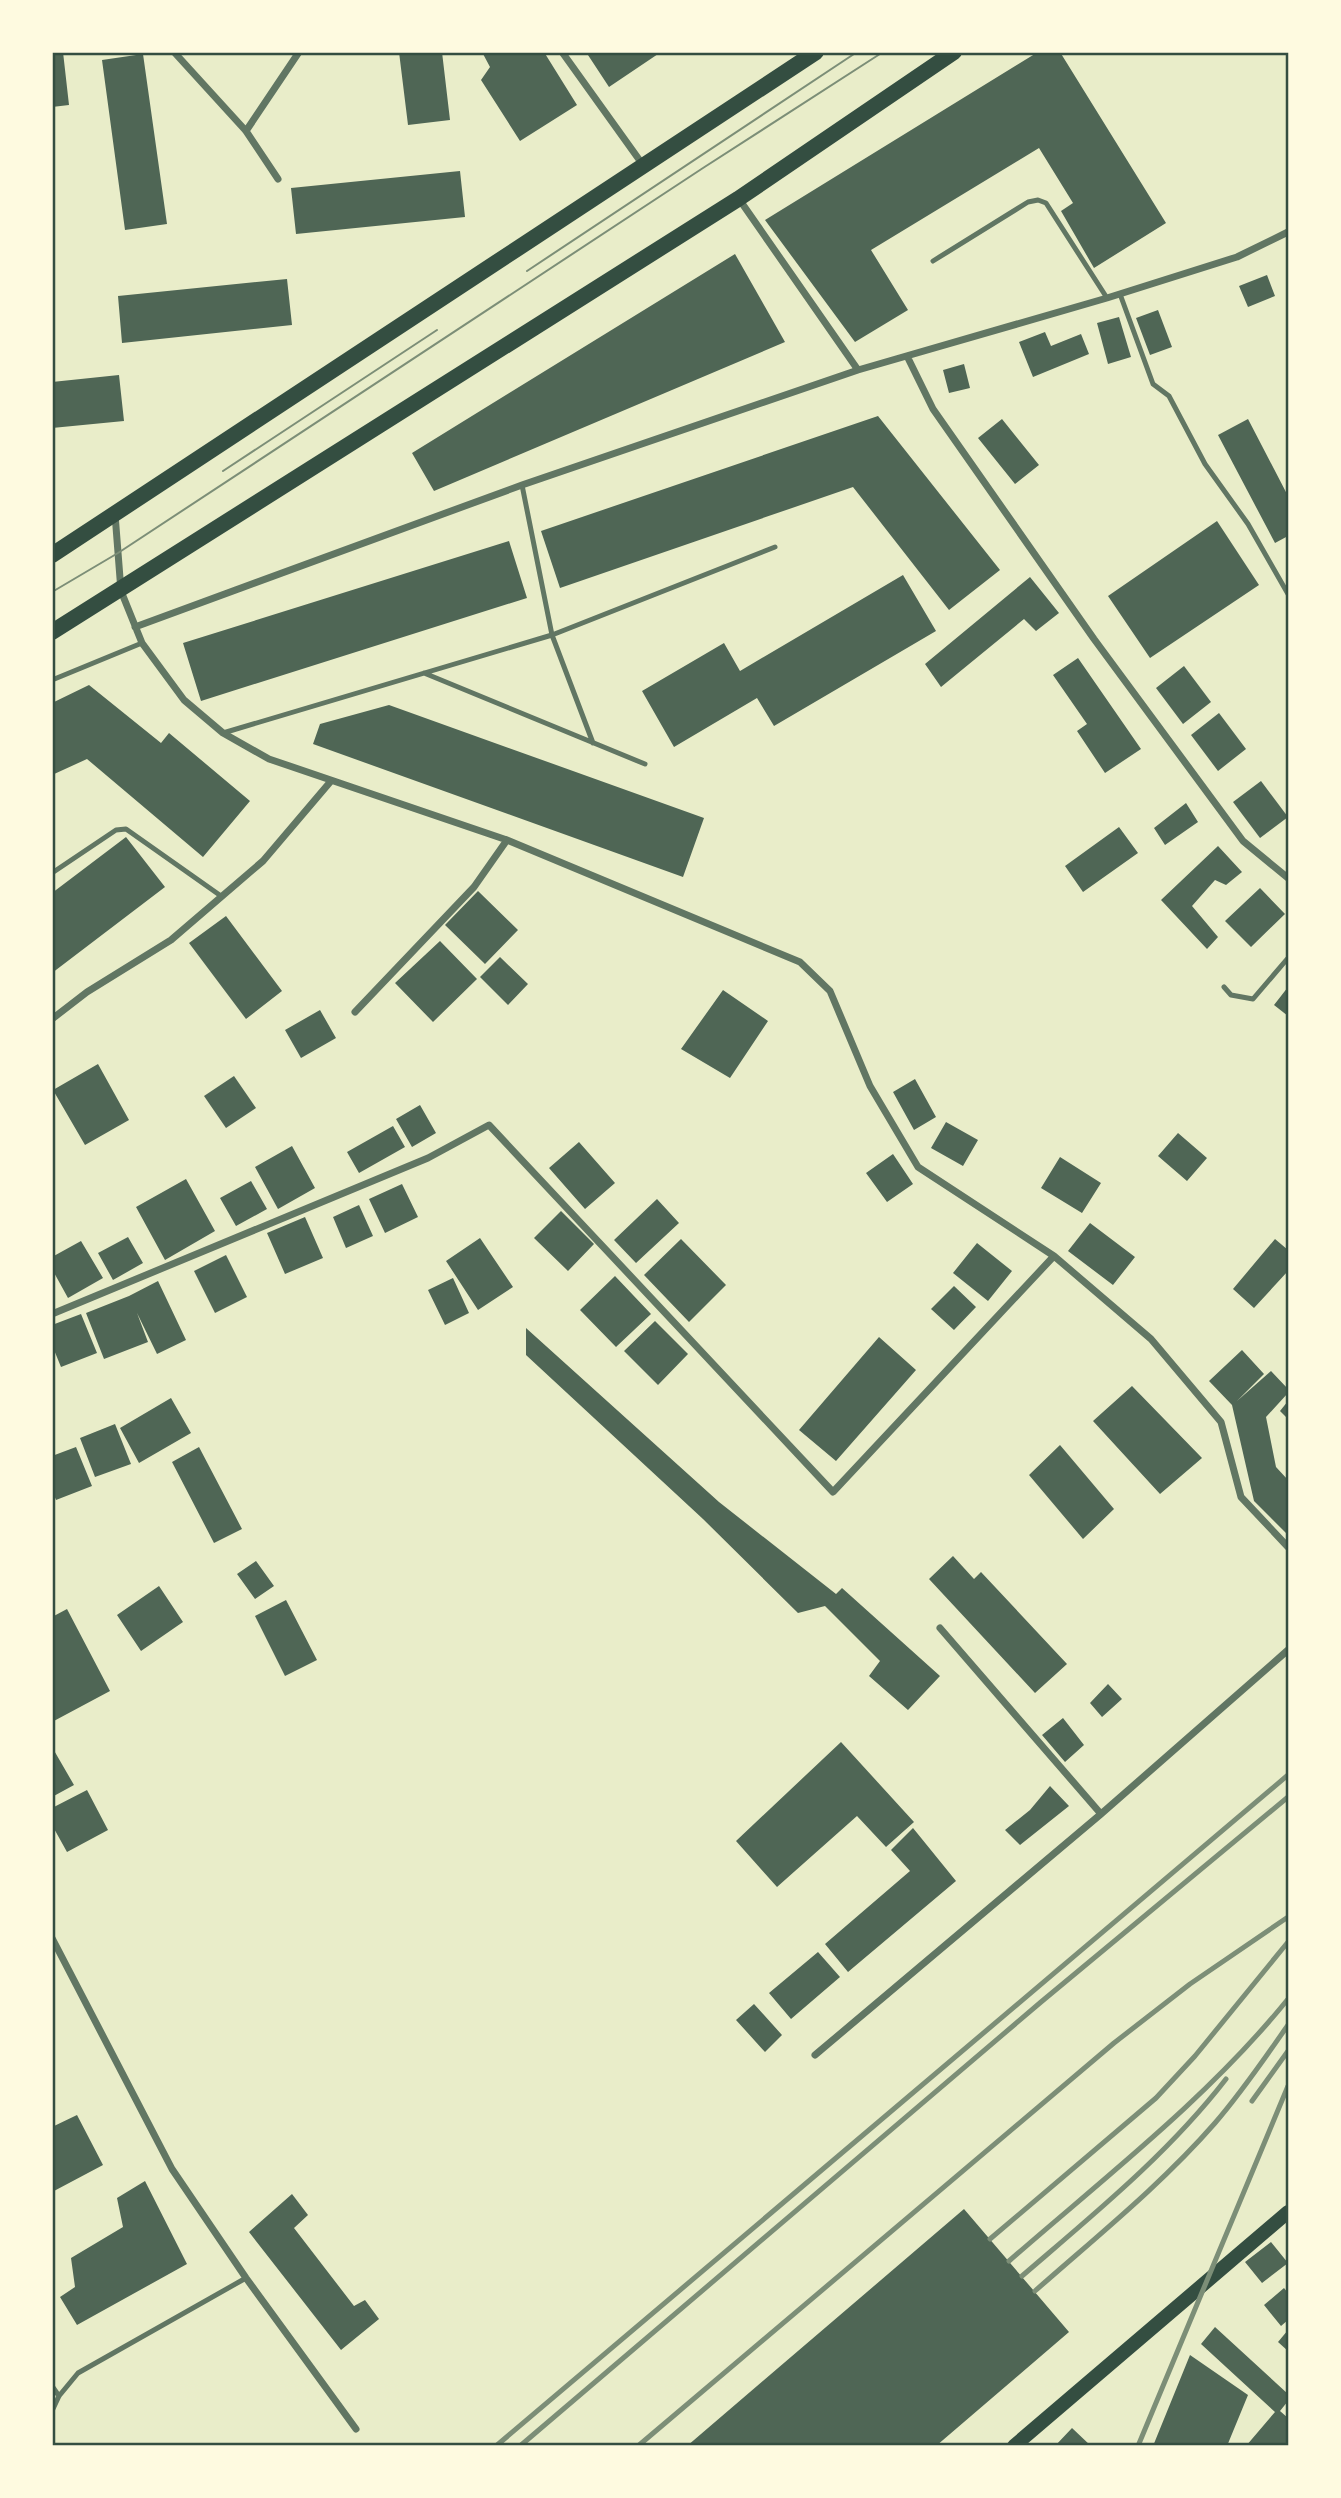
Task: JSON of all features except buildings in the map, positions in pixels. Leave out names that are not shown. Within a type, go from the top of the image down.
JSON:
[{"type":"main road","points":[[52,555],[816,52]]},
{"type":"main road","points":[[52,632],[121,591],[738,199],[954,52]]},
{"type":"main road","points":[[1014,2445],[1289,2212]]},
{"type":"street","points":[[174,52],[246,131],[278,179]]},
{"type":"street","points":[[246,131],[299,52]]},
{"type":"street","points":[[562,52],[643,166]]},
{"type":"street","points":[[738,199],[858,369]]},
{"type":"street","points":[[135,627],[522,485],[858,369],[1107,298],[1237,257],[1289,232]]},
{"type":"street","points":[[907,356],[933,409],[1094,639],[1243,841],[1289,878]]},
{"type":"street","points":[[115,514],[121,591],[142,643],[184,700],[223,733],[268,759],[507,841],[800,962],[830,991],[870,1087],[918,1167],[1054,1256],[1151,1339],[1221,1422],[1241,1497],[1289,1547]]},
{"type":"street","points":[[52,1019],[87,992],[171,940],[263,860],[331,781]]},
{"type":"street","points":[[355,1012],[474,887],[507,841]]},
{"type":"street","points":[[52,1314],[428,1158],[489,1125],[833,1492],[1054,1256]]},
{"type":"street","points":[[940,1628],[1101,1814]]},
{"type":"street","points":[[816,2055],[1101,1814],[1289,1650]]},
{"type":"street","points":[[52,1938],[172,2169],[356,2429]]},
{"type":"lane","points":[[933,261],[1028,202],[1038,200],[1046,203],[1107,298]]},
{"type":"lane","points":[[1120,294],[1153,384],[1169,396],[1205,464],[1248,524],[1289,594]]},
{"type":"lane","points":[[522,485],[552,635],[593,743]]},
{"type":"lane","points":[[223,733],[552,635],[775,547]]},
{"type":"lane","points":[[52,680],[142,643]]},
{"type":"lane","points":[[424,673],[645,764]]},
{"type":"lane","points":[[52,873],[116,830],[125,829],[221,896]]},
{"type":"lane","points":[[1224,987],[1231,995],[1253,999],[1289,958]]},
{"type":"lane","points":[[52,2411],[59,2396],[78,2373],[246,2277]]},
{"type":"lane","points":[[52,2386],[59,2396]]},
{"type":"tram line","points":[[527,271],[857,52]]},
{"type":"tram line","points":[[52,592],[118,553],[883,52]]},
{"type":"tram line","points":[[223,471],[437,330]]},
{"type":"railway","points":[[496,2446],[1288,1775]]},
{"type":"railway","points":[[520,2446],[1041,2002],[1288,1797]]},
{"type":"railway","points":[[638,2446],[1114,2043],[1190,1984],[1288,1917]]},
{"type":"railway","points":[[990,2239],[1156,2098],[1195,2056],[1288,1942]]},
{"type":"railway","points":[[1009,2261],[1190,2103],[1257,2035],[1288,1999]]},
{"type":"railway","points":[[1035,2291],[1128,2210],[1194,2146],[1235,2099],[1288,2025]]},
{"type":"railway","points":[[1252,2101],[1288,2051]]},
{"type":"railway","points":[[1022,2276],[1155,2158],[1226,2079]]},
{"type":"railway","points":[[1138,2446],[1288,2086]]}]
